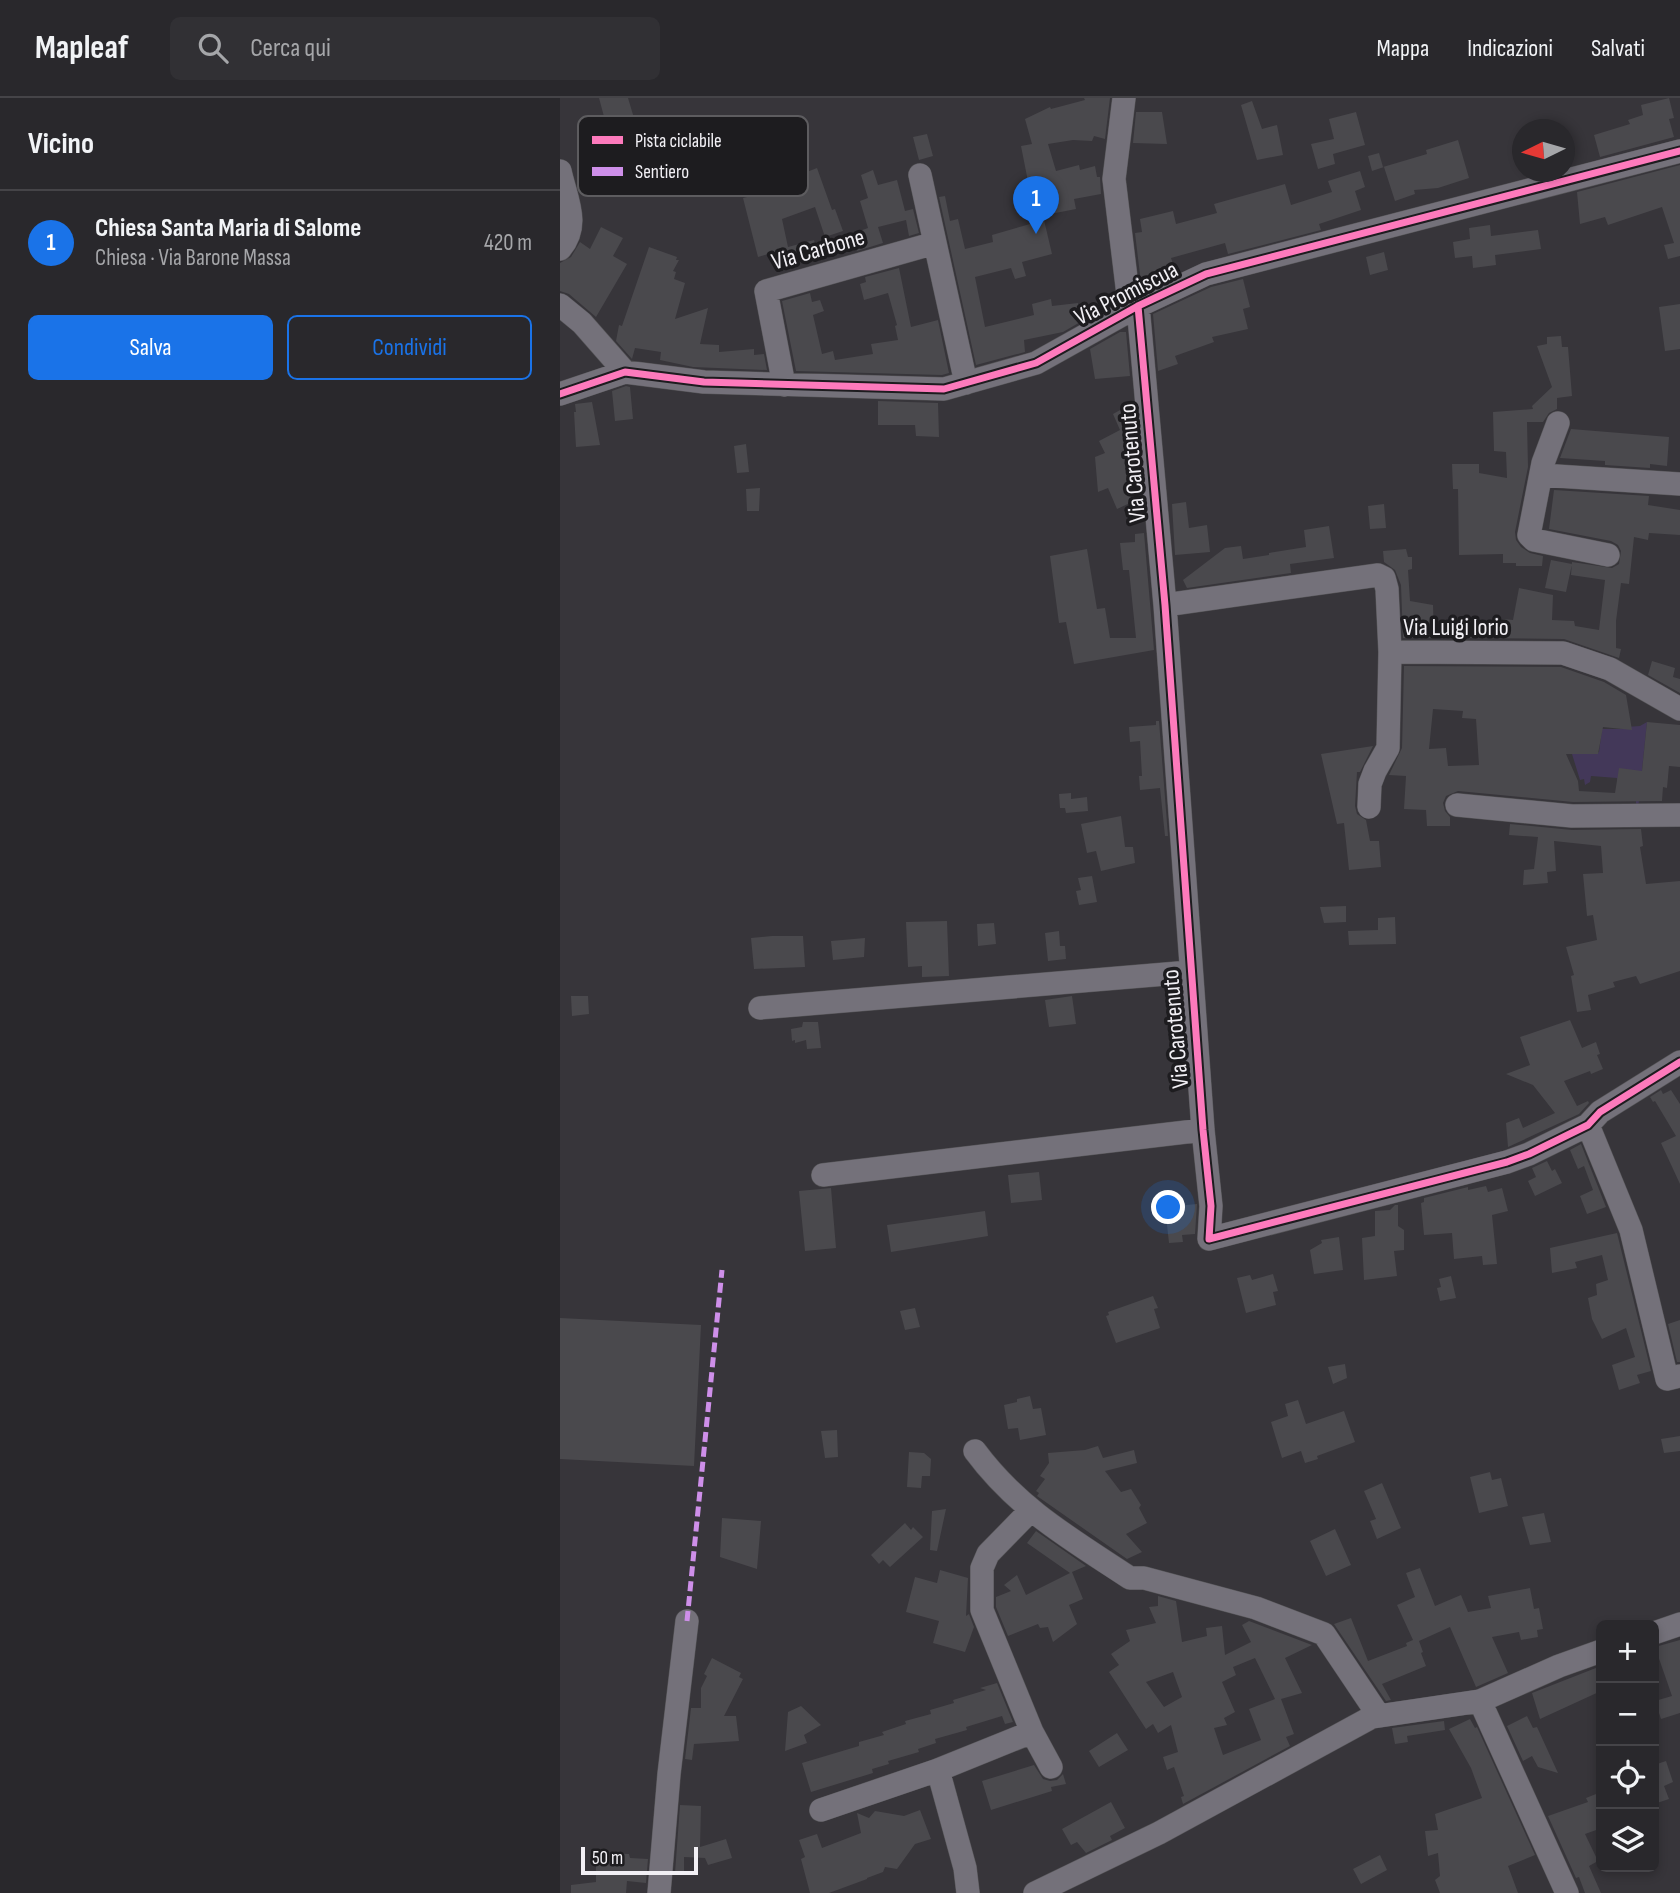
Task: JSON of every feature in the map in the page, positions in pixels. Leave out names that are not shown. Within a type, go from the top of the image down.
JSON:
[{"type":"street","name":"Via Carotenuto","points":[[1124,98],[1114,178],[1134,308],[1165,605],[1190,972],[1211,1206],[1209,1239],[1530,1154],[1588,1125],[1600,1112],[1680,1062]]},
{"type":"street","name":"Via Promiscua","points":[[625,372],[704,382],[944,389],[1036,363],[1134,308],[1206,274],[1307,250],[1680,151]]},
{"type":"street","points":[[560,171],[572,225],[569,238],[560,248]]},
{"type":"street","points":[[920,175],[966,383]]},
{"type":"street","name":"Via Carbone","points":[[784,384],[766,291],[935,243]]},
{"type":"street","points":[[560,305],[582,323],[625,372],[560,394]]},
{"type":"street","points":[[1558,423],[1543,463],[1529,535],[1534,540],[1608,555]]},
{"type":"street","points":[[1541,475],[1680,484]]},
{"type":"street","name":"Via Luigi Iorio","points":[[1165,605],[1378,575],[1384,578],[1387,589],[1390,652],[1563,653],[1610,669],[1680,709]]},
{"type":"street","points":[[1369,807],[1370,784],[1374,771],[1388,748],[1390,652]]},
{"type":"street","points":[[1457,805],[1572,816],[1680,815]]},
{"type":"street","points":[[760,1008],[1190,972]]},
{"type":"street","points":[[1588,1125],[1631,1230],[1667,1379],[1680,1376]]},
{"type":"street","points":[[823,1175],[1203,1130]]},
{"type":"street","points":[[975,1451],[992,1474],[1030,1511],[1130,1578],[1144,1578],[1256,1608],[1324,1634],[1380,1716]]},
{"type":"street","points":[[1030,1511],[988,1554],[982,1568],[982,1610],[1032,1732],[1051,1766]]},
{"type":"street","points":[[659,1893],[669,1774],[687,1621]]},
{"type":"street","points":[[1659,1631],[1680,1624]]},
{"type":"street","points":[[1035,1893],[1158,1833],[1372,1717],[1480,1701],[1596,1653]]},
{"type":"street","points":[[1480,1701],[1567,1893]]},
{"type":"street","points":[[821,1810],[938,1770],[1032,1732]]},
{"type":"street","points":[[938,1770],[965,1868],[968,1893]]},
{"type":"shaded area","points":[[1647,722],[1638,809],[1636,801],[1617,788],[1617,778],[1591,776],[1590,782],[1585,785],[1584,779],[1580,780],[1572,754],[1599,752],[1602,729],[1625,729]]},
{"type":"building","points":[[599,98],[628,98],[633,116],[604,116]]},
{"type":"building","points":[[1084,98],[1110,98],[1105,139],[1094,136],[1092,141],[1073,140],[1048,144],[1056,171],[1079,165],[1080,170],[1095,166],[1097,177],[1100,177],[1101,194],[1074,199],[1076,209],[1035,217],[1021,146],[1032,144],[1025,119],[1050,107],[1051,109],[1085,100]]},
{"type":"building","points":[[1669,98],[1674,118],[1669,119],[1674,137],[1600,157],[1594,135],[1630,124],[1628,120],[1643,115],[1641,105]]},
{"type":"building","points":[[1252,101],[1262,129],[1277,125],[1283,155],[1257,160],[1241,105]]},
{"type":"building","points":[[1136,112],[1162,112],[1167,144],[1133,143]]},
{"type":"building","points":[[1356,112],[1365,145],[1333,154],[1335,164],[1318,169],[1311,144],[1334,139],[1329,119]]},
{"type":"building","points":[[927,134],[933,156],[919,160],[913,137]]},
{"type":"building","points":[[1458,140],[1469,178],[1438,188],[1414,190],[1415,194],[1395,201],[1384,167],[1372,171],[1368,156],[1379,153],[1383,167],[1427,154],[1426,150]]},
{"type":"building","points":[[1680,165],[1680,256],[1668,259],[1664,245],[1674,243],[1662,207],[1608,225],[1605,217],[1580,224],[1577,192]]},
{"type":"building","points":[[817,168],[832,210],[835,209],[843,231],[825,237],[815,207],[782,219],[788,247],[814,240],[818,253],[782,262],[779,251],[758,257],[743,198],[808,196],[808,172]]},
{"type":"building","points":[[873,170],[878,185],[897,180],[905,211],[913,209],[919,233],[909,236],[906,220],[878,227],[883,243],[857,251],[851,234],[868,228],[860,201],[868,198],[861,175]]},
{"type":"building","points":[[1360,171],[1365,187],[1355,191],[1361,210],[1319,224],[1321,230],[1228,254],[1225,243],[1171,258],[1176,273],[1141,283],[1135,233],[1142,232],[1140,219],[1173,211],[1176,224],[1217,213],[1214,204],[1285,184],[1291,205],[1332,192],[1328,181]]},
{"type":"building","points":[[945,196],[950,221],[958,219],[965,249],[993,242],[992,235],[1044,220],[1052,254],[1022,262],[1026,276],[1015,279],[1011,268],[975,277],[985,327],[1034,315],[1032,304],[1051,299],[1052,306],[1078,303],[1082,321],[1063,332],[1024,340],[1025,352],[976,365],[939,197]]},
{"type":"building","points":[[1490,225],[1491,236],[1538,230],[1541,249],[1495,255],[1496,265],[1473,268],[1472,256],[1455,258],[1453,242],[1470,239],[1469,228]]},
{"type":"building","points":[[601,227],[623,238],[613,256],[627,264],[596,317],[569,294],[560,291],[560,263],[571,257],[580,242],[590,249]]},
{"type":"building","points":[[649,247],[679,260],[673,271],[676,272],[674,279],[685,283],[675,319],[708,308],[700,344],[719,345],[719,352],[754,349],[754,355],[764,354],[767,370],[693,367],[660,360],[661,352],[635,348],[632,359],[616,341],[619,325],[622,326]]},
{"type":"building","points":[[1384,252],[1388,270],[1370,275],[1366,257]]},
{"type":"building","points":[[899,268],[911,327],[938,320],[949,373],[796,371],[782,301],[810,293],[812,302],[820,300],[824,311],[813,315],[822,354],[833,351],[835,360],[873,354],[871,344],[898,340],[897,325],[888,293],[864,300],[860,284],[866,282],[865,277]]},
{"type":"building","points":[[1243,279],[1250,307],[1243,309],[1248,329],[1212,337],[1214,342],[1175,356],[1178,364],[1158,371],[1153,314],[1211,287]]},
{"type":"building","points":[[1680,304],[1680,349],[1665,351],[1659,307]]},
{"type":"building","points":[[1120,332],[1126,332],[1130,376],[1095,379],[1090,349]]},
{"type":"building","points":[[1561,336],[1562,347],[1568,347],[1572,396],[1557,398],[1557,409],[1549,413],[1543,422],[1527,422],[1528,467],[1515,532],[1521,547],[1530,553],[1543,556],[1542,566],[1503,563],[1503,554],[1459,555],[1458,489],[1453,489],[1452,464],[1479,464],[1479,473],[1507,478],[1506,452],[1494,451],[1493,412],[1533,409],[1532,406],[1552,387],[1537,346],[1547,344],[1547,337]]},
{"type":"building","points":[[630,387],[633,419],[615,421],[612,391]]},
{"type":"building","points":[[878,401],[938,403],[939,437],[916,436],[915,425],[878,425]]},
{"type":"building","points":[[592,402],[600,445],[576,447],[575,404]]},
{"type":"building","points":[[1129,405],[1134,419],[1138,456],[1137,474],[1134,476],[1141,498],[1117,509],[1108,488],[1098,492],[1095,457],[1105,453],[1099,441],[1120,430],[1113,414]]},
{"type":"building","points":[[1571,429],[1669,437],[1667,466],[1650,464],[1650,468],[1605,465],[1605,461],[1560,458]]},
{"type":"building","points":[[746,444],[749,472],[737,473],[734,446]]},
{"type":"building","points":[[760,488],[759,511],[747,511],[746,489]]},
{"type":"building","points":[[1554,490],[1649,496],[1648,505],[1680,510],[1680,535],[1649,533],[1648,540],[1634,537],[1629,584],[1621,583],[1616,621],[1616,648],[1621,649],[1619,658],[1564,639],[1466,638],[1468,619],[1502,622],[1503,619],[1513,620],[1519,588],[1553,595],[1552,620],[1574,621],[1575,626],[1599,630],[1605,580],[1571,575],[1572,562],[1612,568],[1619,564],[1621,551],[1618,545],[1611,541],[1549,529]]},
{"type":"building","points":[[1186,502],[1189,528],[1207,525],[1210,552],[1175,555],[1172,504]]},
{"type":"building","points":[[1384,504],[1386,528],[1370,529],[1368,506]]},
{"type":"building","points":[[1329,526],[1334,558],[1290,564],[1291,573],[1187,588],[1183,580],[1225,548],[1241,546],[1243,559],[1269,555],[1306,547],[1304,530]]},
{"type":"building","points":[[1144,533],[1154,650],[1074,664],[1066,622],[1059,623],[1050,556],[1087,549],[1097,609],[1105,608],[1110,638],[1136,638],[1129,570],[1123,570],[1120,543],[1135,542],[1135,534]]},
{"type":"building","points":[[1406,549],[1408,557],[1412,557],[1412,569],[1408,570],[1410,601],[1433,605],[1434,638],[1403,638],[1401,585],[1395,570],[1384,562],[1383,551]]},
{"type":"building","points":[[1551,560],[1572,564],[1566,592],[1545,588]]},
{"type":"building","points":[[1652,661],[1675,668],[1673,677],[1680,679],[1680,693],[1648,675]]},
{"type":"building","points":[[1404,666],[1561,667],[1604,682],[1626,695],[1632,730],[1603,727],[1598,754],[1566,754],[1578,781],[1579,791],[1615,793],[1619,768],[1642,771],[1647,722],[1680,725],[1680,767],[1669,766],[1667,788],[1663,787],[1662,801],[1573,802],[1458,791],[1446,796],[1443,803],[1450,817],[1450,826],[1427,826],[1426,810],[1404,809],[1406,776],[1389,775],[1402,748]],"holes":[[[1433,709],[1463,711],[1462,718],[1476,719],[1479,765],[1448,766],[1446,748],[1429,749]]]},
{"type":"building","points":[[1156,721],[1159,721],[1168,836],[1165,836],[1160,788],[1140,790],[1140,741],[1130,742],[1129,727],[1156,725]]},
{"type":"building","points":[[1373,746],[1360,772],[1357,772],[1355,806],[1357,814],[1366,820],[1370,841],[1379,841],[1381,867],[1349,870],[1344,823],[1337,824],[1321,754]]},
{"type":"building","points":[[1071,793],[1071,799],[1087,797],[1088,811],[1066,813],[1065,808],[1060,808],[1059,794]]},
{"type":"building","points":[[1121,816],[1125,847],[1133,847],[1135,863],[1101,871],[1096,851],[1087,853],[1081,824]]},
{"type":"building","points":[[1510,824],[1572,830],[1641,829],[1643,846],[1640,847],[1646,884],[1680,881],[1680,971],[1640,984],[1636,976],[1613,982],[1615,987],[1588,995],[1591,1010],[1577,1012],[1571,976],[1574,975],[1566,947],[1597,940],[1593,915],[1587,916],[1583,874],[1603,873],[1601,846],[1554,841],[1556,871],[1547,872],[1548,883],[1523,885],[1524,870],[1534,869],[1538,837],[1509,835]]},
{"type":"building","points":[[1092,876],[1097,902],[1079,905],[1076,891],[1081,890],[1078,878]]},
{"type":"building","points":[[1346,906],[1346,922],[1324,923],[1320,907]]},
{"type":"building","points":[[1395,917],[1396,944],[1349,945],[1348,931],[1378,930],[1378,918]]},
{"type":"building","points":[[947,921],[949,976],[922,977],[922,966],[908,967],[906,922]]},
{"type":"building","points":[[994,923],[996,944],[978,946],[977,924]]},
{"type":"building","points":[[1059,931],[1060,946],[1065,946],[1066,959],[1048,961],[1045,933]]},
{"type":"building","points":[[803,936],[805,967],[754,969],[751,938]]},
{"type":"building","points":[[865,938],[864,957],[833,960],[831,941]]},
{"type":"building","points":[[571,996],[588,996],[589,1014],[572,1016]]},
{"type":"building","points":[[1072,996],[1076,1024],[1049,1027],[1045,1000]]},
{"type":"building","points":[[1570,1020],[1582,1048],[1596,1042],[1600,1054],[1597,1055],[1603,1069],[1564,1081],[1577,1106],[1588,1101],[1589,1103],[1579,1114],[1508,1147],[1506,1123],[1519,1118],[1523,1128],[1555,1113],[1533,1085],[1506,1074],[1530,1065],[1520,1037]]},
{"type":"building","points":[[803,1022],[818,1022],[821,1048],[807,1049],[806,1040],[795,1043],[795,1040],[792,1041],[791,1029],[802,1027]]},
{"type":"building","points":[[1661,1090],[1663,1094],[1671,1090],[1680,1104],[1680,1184],[1661,1143],[1676,1136],[1650,1097]]},
{"type":"building","points":[[1581,1144],[1606,1207],[1587,1214],[1580,1196],[1593,1190],[1584,1166],[1578,1169],[1570,1150]]},
{"type":"building","points":[[1547,1161],[1552,1171],[1555,1169],[1562,1183],[1535,1196],[1528,1181],[1536,1177],[1532,1168]]},
{"type":"building","points":[[1039,1172],[1042,1200],[1011,1203],[1008,1175]]},
{"type":"building","points":[[1486,1186],[1488,1192],[1502,1188],[1508,1211],[1492,1215],[1497,1264],[1483,1265],[1482,1256],[1454,1259],[1452,1233],[1424,1235],[1421,1203],[1424,1198],[1468,1187],[1468,1190]]},
{"type":"building","points":[[831,1188],[836,1248],[805,1251],[799,1191]]},
{"type":"building","points":[[1197,1204],[1195,1234],[1182,1235],[1183,1242],[1169,1243],[1165,1207]]},
{"type":"building","points":[[1398,1205],[1398,1226],[1404,1230],[1404,1250],[1394,1251],[1397,1276],[1364,1280],[1362,1238],[1375,1236],[1375,1211],[1390,1210]]},
{"type":"building","points":[[985,1211],[988,1236],[891,1252],[887,1225]]},
{"type":"building","points":[[1617,1233],[1651,1371],[1637,1375],[1640,1383],[1619,1390],[1612,1365],[1635,1357],[1626,1328],[1602,1339],[1592,1319],[1588,1298],[1597,1295],[1596,1284],[1608,1280],[1602,1255],[1575,1262],[1577,1268],[1552,1273],[1550,1248]]},
{"type":"building","points":[[1339,1237],[1343,1270],[1314,1274],[1310,1250],[1322,1243],[1321,1240]]},
{"type":"building","points":[[1273,1274],[1278,1291],[1273,1292],[1276,1305],[1246,1313],[1237,1278],[1250,1275],[1252,1280]]},
{"type":"building","points":[[1451,1276],[1456,1298],[1440,1301],[1437,1288],[1441,1287],[1439,1279]]},
{"type":"building","points":[[1153,1296],[1158,1308],[1154,1309],[1160,1328],[1116,1343],[1106,1316],[1109,1315],[1108,1312]]},
{"type":"building","points":[[915,1308],[920,1327],[905,1330],[900,1311]]},
{"type":"building","points":[[560,1318],[701,1325],[694,1466],[560,1459]]},
{"type":"building","points":[[1680,1320],[1680,1362],[1677,1362],[1668,1324]]},
{"type":"building","points":[[1345,1364],[1347,1378],[1333,1384],[1328,1367]]},
{"type":"building","points":[[1030,1396],[1033,1409],[1041,1408],[1046,1435],[1020,1440],[1018,1428],[1008,1429],[1004,1405]]},
{"type":"building","points":[[1298,1400],[1306,1424],[1344,1411],[1355,1442],[1305,1463],[1301,1451],[1282,1458],[1271,1422],[1288,1416],[1285,1404]]},
{"type":"building","points":[[837,1430],[838,1457],[825,1458],[821,1431]]},
{"type":"building","points":[[1680,1436],[1680,1451],[1664,1453],[1661,1439]]},
{"type":"building","points":[[1098,1446],[1103,1458],[1134,1450],[1137,1463],[1105,1471],[1121,1492],[1131,1489],[1141,1505],[1139,1508],[1147,1523],[1126,1534],[1142,1552],[1127,1559],[1037,1496],[1039,1493],[1036,1491],[1045,1479],[1040,1476],[1049,1463],[1048,1453],[1085,1450]]},
{"type":"building","points":[[909,1452],[924,1453],[931,1459],[930,1476],[922,1476],[921,1488],[907,1487]]},
{"type":"building","points":[[1490,1472],[1492,1480],[1501,1478],[1508,1506],[1479,1513],[1470,1477]]},
{"type":"building","points":[[1382,1483],[1401,1528],[1377,1539],[1370,1521],[1376,1519],[1364,1491]]},
{"type":"building","points":[[946,1509],[937,1551],[930,1550],[932,1511]]},
{"type":"building","points":[[1544,1513],[1551,1542],[1530,1545],[1522,1517]]},
{"type":"building","points":[[722,1518],[761,1521],[757,1569],[720,1557]]},
{"type":"building","points":[[905,1523],[923,1537],[890,1567],[883,1560],[879,1564],[871,1555]]},
{"type":"building","points":[[1335,1529],[1351,1565],[1326,1576],[1310,1541]]},
{"type":"building","points":[[1036,1531],[1086,1566],[1072,1572],[1083,1599],[1069,1605],[1077,1624],[1053,1642],[1048,1627],[1040,1628],[1038,1624],[1008,1636],[996,1607],[996,1597],[1011,1591],[1004,1585],[1017,1575],[1026,1595],[1070,1573],[1027,1543]]},
{"type":"building","points":[[1420,1568],[1435,1606],[1461,1595],[1468,1612],[1491,1608],[1488,1596],[1530,1588],[1534,1609],[1539,1608],[1543,1629],[1537,1630],[1538,1637],[1521,1640],[1519,1632],[1492,1637],[1508,1673],[1476,1687],[1450,1627],[1419,1641],[1426,1666],[1382,1684],[1391,1700],[1386,1701],[1334,1624],[1351,1618],[1368,1661],[1407,1646],[1406,1643],[1413,1640],[1397,1605],[1415,1597],[1406,1573]]},
{"type":"building","points":[[940,1570],[968,1578],[966,1616],[969,1614],[974,1627],[965,1652],[933,1643],[939,1621],[906,1612],[915,1577],[937,1583]]},
{"type":"building","points":[[1158,1596],[1176,1601],[1182,1642],[1207,1636],[1206,1628],[1222,1626],[1225,1655],[1251,1642],[1242,1625],[1249,1621],[1312,1645],[1285,1658],[1302,1693],[1281,1699],[1294,1734],[1286,1737],[1290,1746],[1183,1804],[1181,1797],[1184,1796],[1174,1767],[1167,1770],[1163,1757],[1178,1752],[1171,1725],[1158,1733],[1153,1724],[1146,1729],[1109,1672],[1119,1665],[1111,1654],[1130,1641],[1126,1630],[1156,1623],[1149,1607],[1158,1606]],"holes":[[[1255,1658],[1275,1699],[1249,1709],[1261,1740],[1223,1755],[1214,1728],[1227,1725],[1224,1718],[1235,1712],[1222,1682],[1236,1675],[1233,1667]],[[1173,1672],[1182,1697],[1164,1707],[1146,1682]]]},
{"type":"building","points":[[1680,1640],[1680,1713],[1661,1719],[1659,1700],[1672,1696],[1659,1659],[1659,1646]]},
{"type":"building","points":[[712,1658],[741,1673],[739,1677],[743,1679],[724,1716],[736,1716],[739,1741],[694,1744],[692,1760],[685,1759],[691,1708],[701,1708],[701,1688],[707,1676],[704,1674]]},
{"type":"building","points":[[1596,1668],[1596,1693],[1540,1719],[1532,1693]]},
{"type":"building","points":[[997,1683],[1013,1722],[1005,1724],[1002,1716],[966,1727],[967,1730],[935,1739],[936,1743],[918,1749],[919,1752],[888,1761],[889,1764],[872,1769],[873,1773],[811,1792],[802,1763],[859,1746],[859,1742],[884,1735],[882,1732],[906,1724],[905,1721],[931,1714],[930,1710],[954,1703],[953,1700],[986,1690],[980,1688]]},
{"type":"building","points":[[801,1706],[821,1725],[804,1735],[807,1743],[785,1751],[788,1712]]},
{"type":"building","points":[[1527,1716],[1533,1728],[1537,1727],[1558,1773],[1538,1767],[1532,1756],[1523,1761],[1507,1726]]},
{"type":"building","points":[[1470,1719],[1475,1728],[1477,1727],[1535,1855],[1508,1866],[1518,1893],[1440,1893],[1435,1880],[1440,1876],[1438,1853],[1428,1856],[1425,1831],[1438,1830],[1435,1814],[1482,1798],[1471,1768],[1449,1729]]},
{"type":"building","points":[[1444,1721],[1445,1730],[1407,1736],[1408,1742],[1395,1744],[1392,1728]]},
{"type":"building","points":[[1117,1733],[1128,1750],[1099,1767],[1089,1751]]},
{"type":"building","points":[[1666,1761],[1673,1782],[1664,1786],[1669,1799],[1659,1802],[1659,1763]]},
{"type":"building","points":[[1034,1765],[1043,1779],[1057,1780],[1063,1774],[1066,1784],[991,1810],[982,1781]]},
{"type":"building","points":[[1596,1794],[1596,1830],[1585,1834],[1596,1857],[1596,1862],[1589,1866],[1601,1893],[1585,1893],[1548,1816],[1588,1802],[1586,1798]]},
{"type":"building","points":[[1111,1802],[1125,1828],[1110,1836],[1112,1840],[1086,1853],[1077,1842],[1071,1845],[1062,1829]]},
{"type":"building","points":[[680,1805],[701,1806],[700,1847],[726,1839],[732,1858],[708,1865],[705,1858],[684,1857],[684,1873],[675,1873]]},
{"type":"building","points":[[920,1810],[931,1839],[915,1844],[897,1869],[885,1867],[883,1872],[829,1893],[810,1893],[801,1859],[805,1857],[799,1840],[817,1834],[822,1848],[861,1833],[857,1813],[869,1818],[875,1811],[904,1816]]},
{"type":"building","points":[[596,1853],[629,1854],[630,1858],[648,1859],[646,1883],[627,1881],[626,1893],[571,1893],[571,1885],[596,1882]]},
{"type":"building","points":[[1380,1855],[1387,1870],[1361,1884],[1353,1869]]},
{"type":"marked path","points":[[687,1621],[722,1270]]},
{"type":"cycle path","points":[[560,394],[625,372],[704,382],[944,389],[1036,363],[1138,306],[1206,274],[1680,151]]},
{"type":"cycle path","points":[[1138,306],[1165,605],[1203,1130],[1211,1206],[1209,1239],[1529,1154],[1588,1125],[1600,1112],[1680,1062]]},
{"type":"place","name":"Chiesa Santa Maria di Salome","points":[[1036,234]]}]
